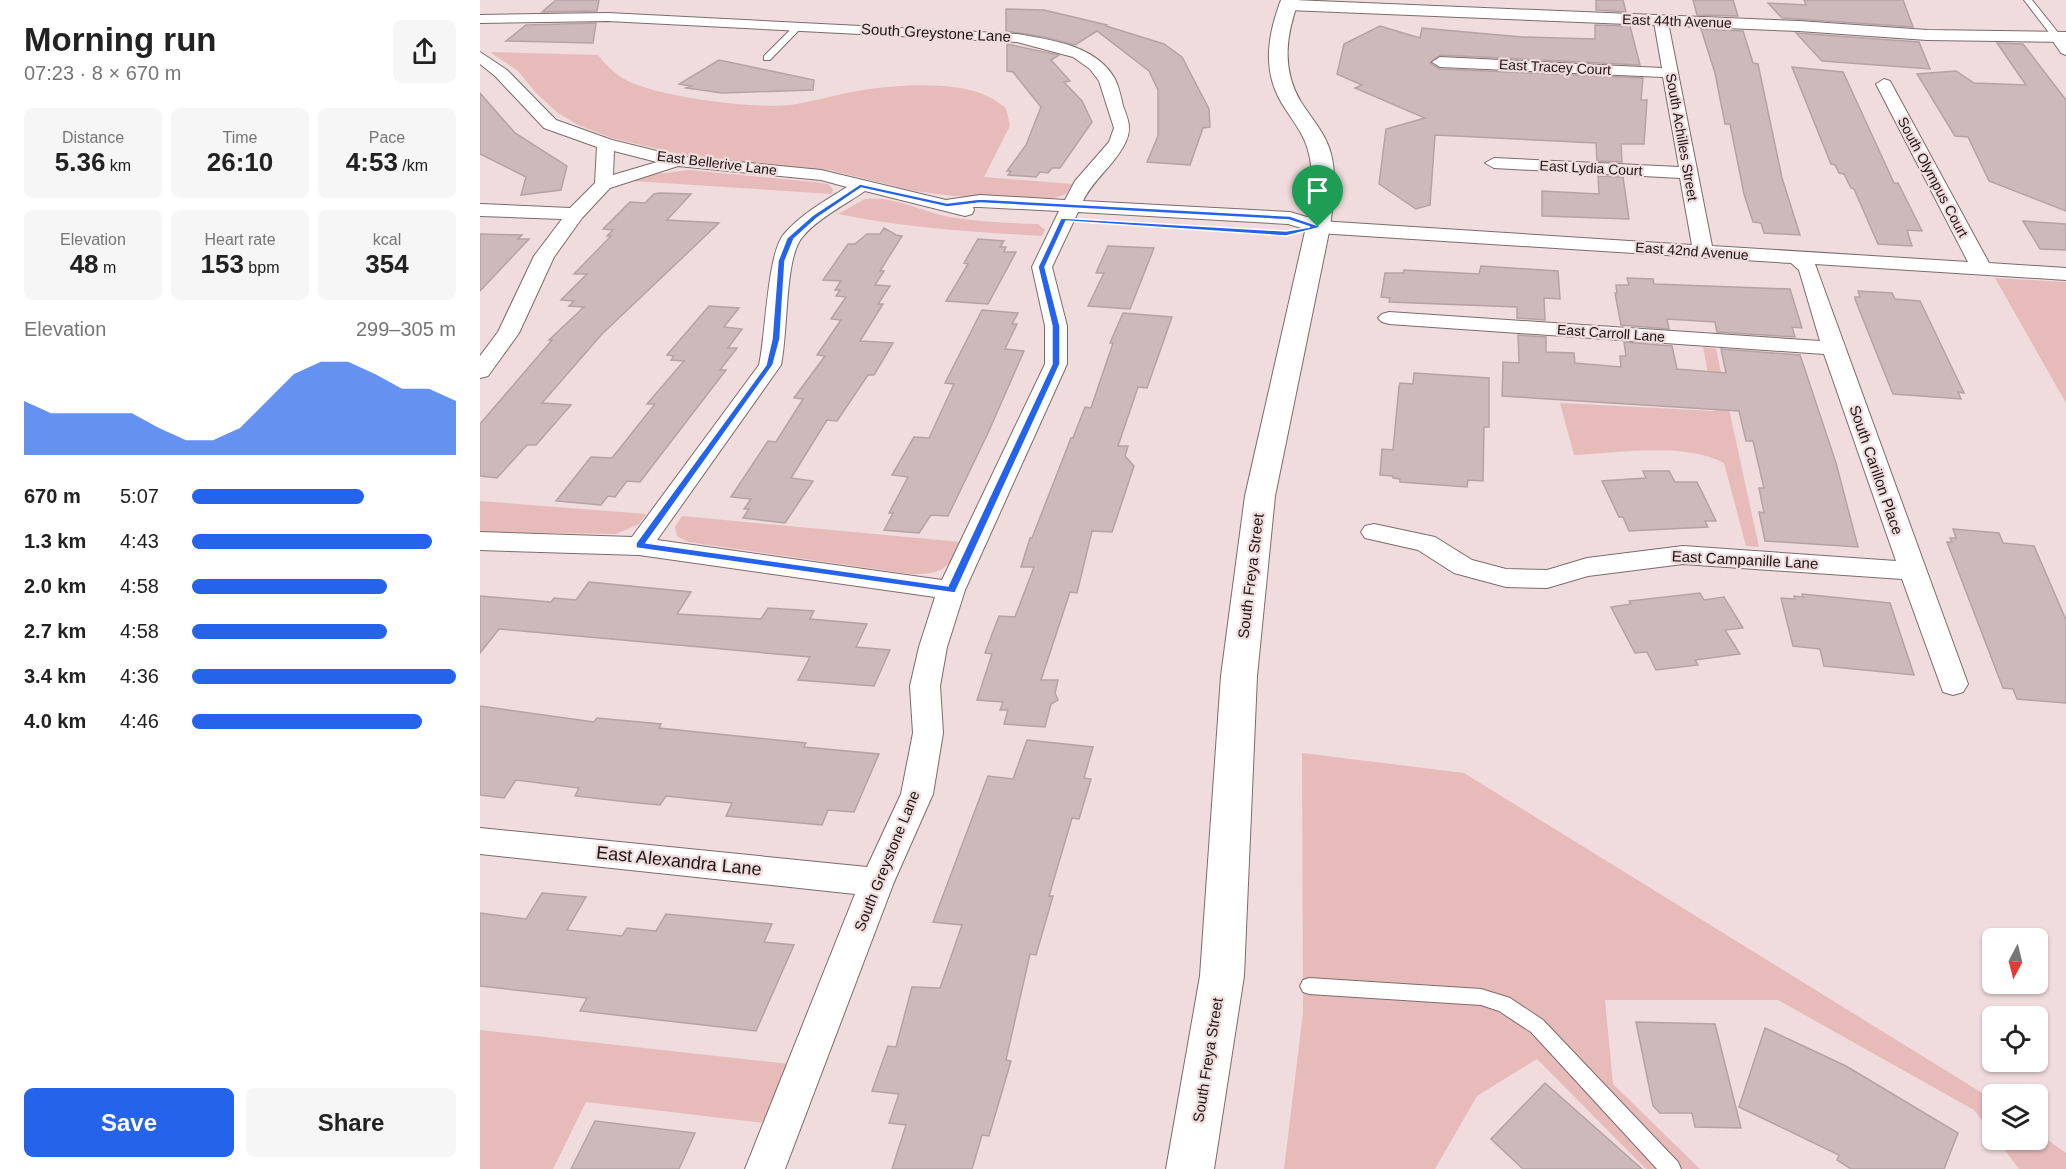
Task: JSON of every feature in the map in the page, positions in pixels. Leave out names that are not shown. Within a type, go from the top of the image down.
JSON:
[{"type":"main road","name":"East 44th Avenue","points":[[1289,3],[1661,22],[1799,26],[2063,41]]},
{"type":"main road","name":"South Freya Street","points":[[1190,1169],[1222,976],[1239,676],[1260,496],[1318,227],[1322,192],[1320,154],[1308,126],[1290,99],[1278,74],[1276,47],[1289,3]]},
{"type":"street","name":"South Greystone Lane","points":[[484,13],[608,17],[1017,38],[1052,45],[1078,54],[1096,66],[1107,80],[1122,128],[1117,143],[1081,185],[1042,267],[1056,326],[1056,364],[951,590],[933,647],[925,686],[928,733],[917,794],[877,882],[765,1169]]},
{"type":"street","name":"South Achilles Street","points":[[1661,22],[1703,252]]},
{"type":"street","name":"East Bellerive Lane","points":[[480,57],[501,73],[550,124],[606,144],[677,161],[821,175],[985,216],[1067,212],[1286,234],[1318,227]]},
{"type":"street","name":"East Tracey Court","points":[[1440,62],[1670,73]]},
{"type":"street","name":"South Olympus Court","points":[[1884,84],[1982,269]]},
{"type":"street","points":[[603,184],[606,144]]},
{"type":"street","points":[[480,371],[508,333],[544,256],[576,214],[603,184],[677,161]]},
{"type":"street","name":"East Lydia Court","points":[[1494,163],[1688,173]]},
{"type":"street","points":[[639,546],[770,365],[776,339],[782,261],[791,238],[815,216],[860,186]]},
{"type":"street","points":[[480,210],[576,214]]},
{"type":"street","name":"East 42nd Avenue","points":[[1318,227],[2066,274]]},
{"type":"street","name":"South Carillon Place","points":[[1797,258],[1808,268],[1833,348],[1953,684]]},
{"type":"street","name":"East Carroll Lane","points":[[1389,318],[1833,348]]},
{"type":"street","name":"East Campanille Lane","points":[[1374,532],[1426,543],[1463,567],[1506,578],[1547,579],[1587,567],[1683,555],[1912,571]]},
{"type":"street","points":[[480,541],[639,546],[951,590]]},
{"type":"street","name":"East Alexandra Lane","points":[[480,841],[877,882]]},
{"type":"lane","points":[[2028,0],[2063,41]]},
{"type":"lane","points":[[767,58],[799,26]]},
{"type":"lane","points":[[1309,986],[1480,997],[1504,1004],[1537,1026],[1671,1169]]},
{"type":"shaded area","points":[[490,52],[598,55],[617,74],[639,85],[681,96],[753,105],[790,105],[888,87],[923,85],[974,91],[990,97],[1006,108],[1010,126],[984,177],[1073,184],[1066,194],[1048,200],[953,196],[915,191],[829,170],[738,164],[670,152],[612,138],[578,125],[558,113],[537,94],[518,71]]},
{"type":"shaded area","points":[[689,170],[815,182],[828,184],[833,189],[832,194],[632,181],[649,175]]},
{"type":"shaded area","points":[[865,199],[886,199],[961,219],[1038,224],[1045,230],[1042,236],[965,231],[889,223],[838,214]]},
{"type":"shaded area","points":[[1995,278],[2066,282],[2066,403]]},
{"type":"shaded area","points":[[1703,347],[1716,349],[1759,547],[1746,546],[1724,463],[1708,457],[1671,451],[1651,450],[1574,455],[1560,403],[1715,411]]},
{"type":"shaded area","points":[[480,501],[646,514],[639,524],[616,534],[480,532]]},
{"type":"shaded area","points":[[682,516],[961,542],[948,565],[942,569],[936,572],[910,574],[688,542],[677,536],[675,527]]},
{"type":"shaded area","points":[[1302,753],[1464,773],[1982,1093],[1982,1121],[1974,1110],[1778,1000],[1605,1000],[1613,1084],[1700,1169],[1646,1169],[1537,1059],[1477,1096],[1435,1169],[1284,1169],[1303,1013]]},
{"type":"shaded area","points":[[480,1030],[790,1064],[765,1123],[586,1102],[553,1169],[480,1169]]},
{"type":"shaded area","points":[[2048,1140],[2066,1153],[2066,1169],[2019,1169],[2005,1150],[2048,1150]]},
{"type":"building","points":[[556,0],[599,0],[597,11],[542,12]]},
{"type":"building","points":[[1596,0],[1623,0],[1626,12],[1596,10]]},
{"type":"building","points":[[1693,0],[1733,0],[1738,16],[1697,15]]},
{"type":"building","points":[[1804,0],[1903,0],[1913,27],[1782,18],[1768,3],[1806,5]]},
{"type":"building","points":[[1006,9],[1044,10],[1107,25],[1164,44],[1182,57],[1209,109],[1210,127],[1203,128],[1190,165],[1147,162],[1158,136],[1158,90],[1149,71],[1097,31],[1075,45],[1006,31]]},
{"type":"building","points":[[596,23],[593,43],[506,41],[526,25]]},
{"type":"building","points":[[1595,25],[1630,26],[1640,65],[1440,55],[1430,63],[1440,69],[1643,78],[1641,100],[1647,100],[1644,144],[1621,144],[1622,162],[1597,161],[1596,143],[1435,135],[1430,205],[1416,209],[1379,184],[1386,129],[1425,118],[1355,88],[1362,85],[1337,74],[1344,44],[1380,26],[1420,38],[1422,28],[1522,37],[1595,39]]},
{"type":"building","points":[[1701,29],[1743,31],[1753,63],[1758,64],[1782,178],[1800,235],[1764,233],[1761,223],[1753,222],[1744,194],[1730,124],[1725,124],[1715,73]]},
{"type":"building","points":[[1796,33],[1919,42],[1930,69],[1822,61]]},
{"type":"building","points":[[1997,43],[2023,44],[2066,100],[2066,211],[1989,181],[1968,137],[1955,136],[1917,74],[1956,71],[1974,83],[2026,85]]},
{"type":"building","points":[[1007,44],[1059,55],[1051,60],[1070,81],[1064,82],[1082,101],[1092,122],[1060,168],[1052,168],[1048,173],[1040,172],[1036,177],[1008,175],[1011,171],[1007,171],[1026,145],[1041,107],[1013,72],[1007,71]]},
{"type":"building","points":[[719,60],[814,80],[813,90],[722,93],[686,88],[691,86],[679,84]]},
{"type":"building","points":[[1792,67],[1843,72],[1894,183],[1898,183],[1922,231],[1907,230],[1912,246],[1878,244],[1854,189],[1851,188],[1844,174],[1839,173],[1835,165],[1831,164]]},
{"type":"building","points":[[480,93],[515,133],[567,166],[561,190],[521,195],[526,177],[480,154]]},
{"type":"building","points":[[1598,176],[1623,177],[1629,219],[1542,216],[1542,191],[1599,194]]},
{"type":"building","points":[[654,194],[691,194],[667,220],[719,223],[602,334],[542,403],[571,405],[536,445],[527,445],[497,478],[480,476],[480,424],[552,340],[549,340],[584,307],[569,306],[574,301],[561,300],[587,274],[574,274],[611,236],[607,236],[613,230],[603,229],[630,202],[645,203]]},
{"type":"building","points":[[2023,221],[2066,224],[2066,250],[2040,249]]},
{"type":"building","points":[[884,228],[902,236],[880,271],[884,271],[875,285],[890,286],[878,304],[883,304],[860,341],[893,343],[874,375],[868,375],[837,421],[827,420],[791,478],[813,481],[785,523],[743,518],[749,509],[744,509],[751,499],[731,497],[768,441],[776,442],[803,399],[794,398],[825,356],[817,355],[841,320],[831,319],[846,297],[836,296],[840,290],[835,290],[841,281],[823,280],[848,244],[855,244],[867,234],[880,234]]},
{"type":"building","points":[[480,234],[522,235],[518,239],[529,239],[480,291]]},
{"type":"building","points":[[978,239],[1004,241],[1000,247],[1006,247],[1004,252],[1016,252],[988,304],[946,301],[968,264],[964,263]]},
{"type":"building","points":[[1108,246],[1154,248],[1130,309],[1088,306],[1104,273],[1096,273]]},
{"type":"building","points":[[1481,266],[1558,271],[1560,299],[1544,298],[1545,320],[1517,318],[1517,307],[1389,302],[1390,298],[1381,297],[1385,273],[1403,273],[1404,270],[1479,274]]},
{"type":"building","points":[[1627,278],[1653,279],[1654,284],[1790,289],[1802,328],[1792,327],[1795,337],[1717,332],[1715,322],[1667,319],[1669,329],[1621,325],[1615,293],[1617,293],[1616,285],[1629,285]]},
{"type":"building","points":[[1858,291],[1892,293],[1895,299],[1920,301],[1964,393],[1958,392],[1961,399],[1893,394],[1855,299],[1855,297],[1860,297]]},
{"type":"building","points":[[709,306],[739,308],[724,327],[742,329],[728,348],[737,348],[720,370],[726,370],[640,482],[627,481],[615,497],[608,496],[601,505],[556,501],[591,457],[612,458],[655,404],[647,404],[684,361],[671,360],[674,356],[667,355]]},
{"type":"building","points":[[982,310],[1018,313],[1012,324],[1017,324],[1005,349],[1024,351],[988,433],[948,516],[931,515],[919,533],[884,530],[893,513],[889,513],[908,477],[892,475],[914,437],[929,438],[954,384],[945,383]]},
{"type":"building","points":[[1123,313],[1172,317],[1147,388],[1138,387],[1118,446],[1128,446],[1125,456],[1134,466],[1112,532],[1092,531],[1077,593],[1070,592],[1041,680],[1058,680],[1055,693],[1058,700],[1051,704],[1045,727],[1004,724],[1008,710],[1000,710],[1003,702],[977,700],[992,654],[985,653],[999,616],[1015,617],[1034,567],[1021,567],[1030,538],[1032,538],[1085,407],[1091,408],[1113,343],[1110,343]]},
{"type":"building","points":[[1518,335],[1546,337],[1546,352],[1574,353],[1575,363],[1621,367],[1620,356],[1626,356],[1624,342],[1672,346],[1677,369],[1726,373],[1721,349],[1800,355],[1836,463],[1858,547],[1765,541],[1759,512],[1764,513],[1759,488],[1764,488],[1753,441],[1746,441],[1739,411],[1502,396],[1503,362],[1519,363]]},
{"type":"building","points":[[1414,373],[1489,378],[1489,427],[1484,427],[1483,481],[1468,480],[1467,487],[1400,482],[1400,479],[1393,478],[1393,476],[1380,475],[1382,449],[1393,450],[1400,383],[1413,384]]},
{"type":"building","points":[[1643,471],[1669,471],[1675,482],[1697,482],[1716,521],[1705,521],[1708,527],[1629,531],[1623,517],[1619,517],[1602,481],[1646,478]]},
{"type":"building","points":[[1953,529],[1999,533],[2003,543],[2034,546],[2066,620],[2066,703],[2017,699],[2013,689],[2003,688],[1947,542],[1952,542],[1950,538],[1956,538]]},
{"type":"building","points":[[589,582],[691,592],[677,614],[761,619],[768,608],[814,611],[810,619],[867,624],[856,647],[890,650],[874,686],[798,680],[810,657],[499,629],[480,653],[480,596],[551,602],[554,598],[576,600]]},
{"type":"building","points":[[1700,593],[1704,600],[1724,597],[1743,628],[1725,630],[1740,654],[1695,660],[1698,665],[1656,670],[1647,652],[1635,653],[1611,607],[1631,604],[1629,601]]},
{"type":"building","points":[[1802,594],[1890,603],[1914,675],[1824,666],[1820,649],[1793,646],[1781,598],[1795,599],[1794,596],[1803,597]]},
{"type":"building","points":[[480,706],[594,722],[597,718],[661,724],[659,728],[806,743],[804,747],[879,754],[854,812],[828,810],[822,825],[726,816],[732,803],[666,796],[660,805],[628,802],[575,796],[579,788],[516,780],[504,798],[480,795]]},
{"type":"building","points":[[1027,740],[1093,747],[1084,778],[1091,779],[1079,819],[1072,818],[1049,896],[1053,896],[1036,955],[1030,954],[1006,1060],[1011,1061],[989,1136],[982,1135],[972,1169],[892,1169],[906,1125],[889,1123],[899,1094],[872,1091],[888,1046],[896,1047],[912,987],[940,988],[962,925],[933,922],[988,776],[1013,779]]},
{"type":"building","points":[[542,893],[586,897],[567,930],[622,936],[627,928],[656,931],[666,914],[772,924],[764,942],[794,945],[756,1031],[580,1011],[587,998],[480,986],[480,913],[526,919]]},
{"type":"building","points":[[1636,1022],[1715,1024],[1741,1128],[1695,1127],[1692,1113],[1660,1113],[1653,1106]]},
{"type":"building","points":[[1765,1028],[1846,1066],[1958,1133],[1944,1169],[1851,1169],[1837,1160],[1839,1155],[1739,1107]]},
{"type":"building","points":[[1545,1083],[1642,1169],[1523,1169],[1491,1139]]},
{"type":"building","points":[[595,1121],[695,1133],[679,1169],[571,1169]]},
{"type":"route","points":[[860,186],[947,205],[980,201],[1217,213],[1290,218],[1318,227],[1286,234],[1064,219],[1042,267],[1046,294],[1056,326],[1056,364],[951,590],[639,546],[693,475],[770,365],[776,339],[782,261],[791,238],[815,216],[860,186]]}]
